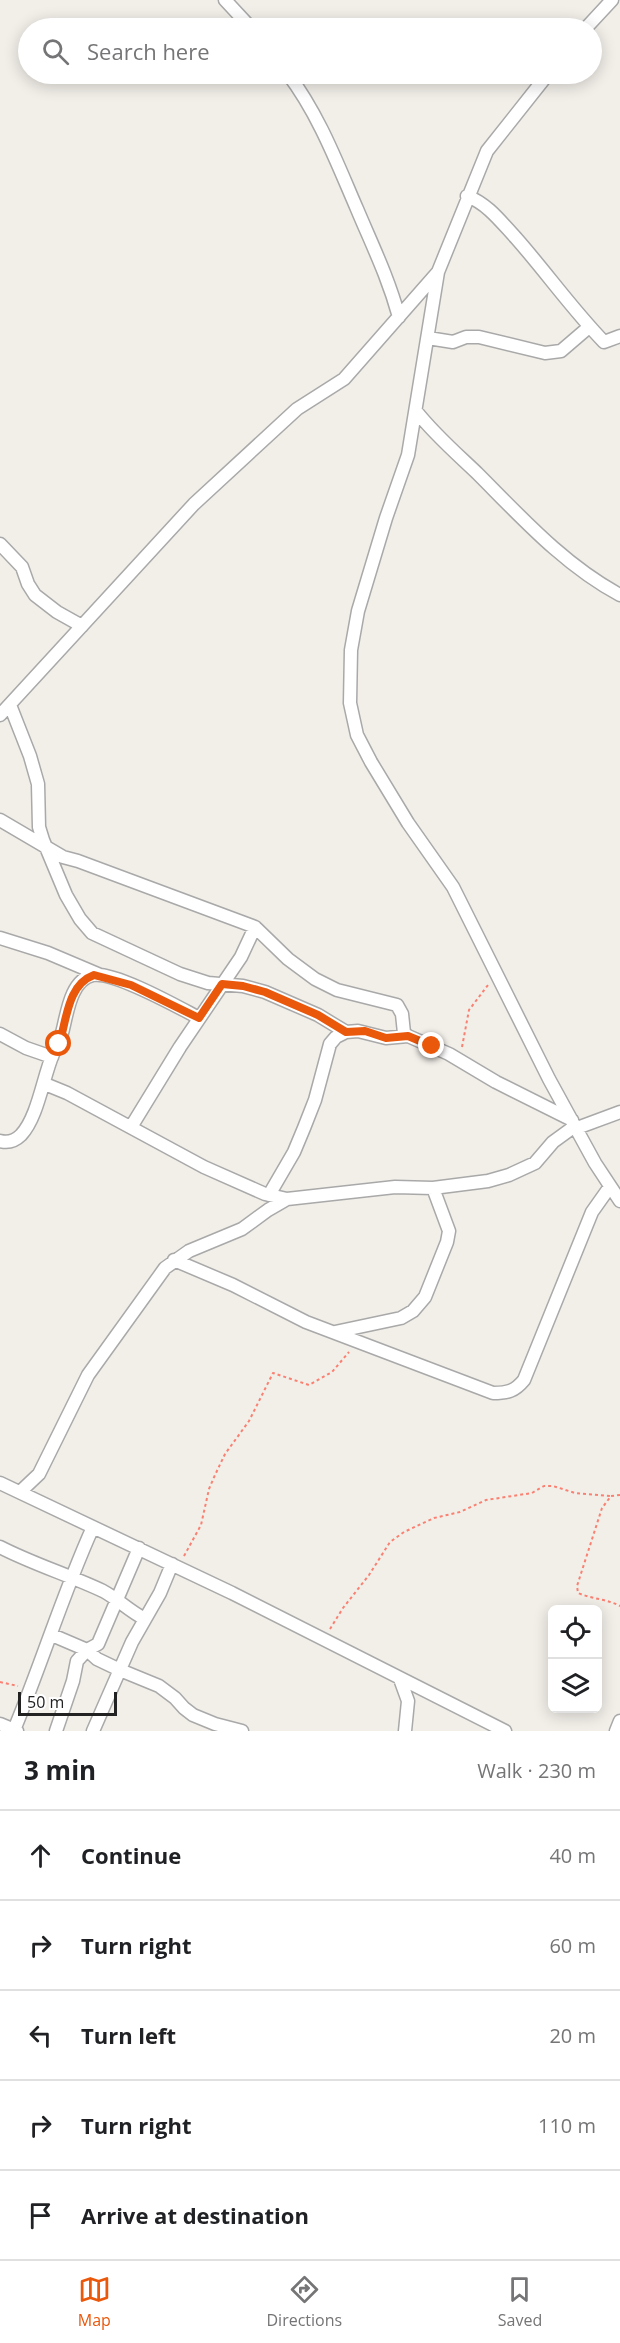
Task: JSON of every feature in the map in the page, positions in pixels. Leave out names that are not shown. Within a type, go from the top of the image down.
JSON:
[{"type":"street","points":[[225,0],[242,18]]},
{"type":"street","points":[[595,18],[612,0]]},
{"type":"street","points":[[296,84],[307,99],[380,257],[399,317]]},
{"type":"street","points":[[540,84],[487,151],[438,272],[408,455],[358,611],[351,650],[350,703],[357,735],[371,762],[408,823],[453,887],[496,976],[575,1125],[609,1188],[620,1201]]},
{"type":"street","points":[[467,196],[484,204],[540,265],[589,327],[604,342],[620,336]]},
{"type":"street","points":[[0,716],[194,504],[297,409],[344,378],[438,272]]},
{"type":"street","points":[[410,305],[417,304],[432,315]]},
{"type":"street","points":[[428,339],[453,342],[466,337],[479,337],[545,353],[561,351],[589,327]]},
{"type":"street","points":[[416,411],[433,433],[533,530],[588,574],[620,595]]},
{"type":"street","points":[[0,544],[22,567],[35,595],[57,612],[82,626]]},
{"type":"street","points":[[10,705],[30,756],[38,784],[39,826],[45,845],[66,895],[80,919],[92,933],[180,974],[208,983],[243,986],[265,992],[318,1015],[346,1032]]},
{"type":"street","points":[[0,820],[63,857],[255,927],[288,959],[315,979],[337,990],[397,1005],[402,1014],[405,1033],[408,1036],[459,1061],[575,1125]]},
{"type":"street","points":[[131,1127],[199,1018],[241,957],[255,927]]},
{"type":"street","points":[[0,938],[48,952],[102,976],[131,985],[199,1018]]},
{"type":"street","points":[[0,1142],[10,1142],[20,1137],[29,1124],[45,1084],[52,1057],[59,1044],[70,1004],[80,983],[94,975],[102,976]]},
{"type":"street","points":[[269,1195],[294,1152],[315,1100],[330,1044],[336,1037],[346,1032],[365,1031],[386,1038],[408,1036]]},
{"type":"street","points":[[0,1034],[26,1048],[52,1057]]},
{"type":"street","points":[[45,1084],[67,1093],[204,1167],[269,1195],[287,1199],[395,1187],[432,1188],[488,1180],[535,1164],[553,1142],[575,1125],[620,1112]]},
{"type":"street","points":[[333,1332],[401,1318],[413,1311],[424,1297],[447,1242],[449,1231],[432,1188]]},
{"type":"street","points":[[174,1260],[233,1285],[306,1322],[493,1393],[505,1393],[516,1390],[525,1380],[592,1212],[609,1188]]},
{"type":"street","points":[[20,1492],[39,1474],[88,1375],[155,1280],[174,1260],[242,1229],[287,1199]]},
{"type":"street","points":[[0,1484],[175,1565],[505,1731]]},
{"type":"street","points":[[0,1724],[15,1731],[71,1578],[93,1527]]},
{"type":"street","points":[[0,1547],[117,1598],[130,1610],[145,1619]]},
{"type":"street","points":[[56,1731],[74,1681],[77,1661],[87,1650],[98,1644],[139,1548]]},
{"type":"street","points":[[93,1731],[145,1619],[175,1565]]},
{"type":"street","points":[[52,1635],[87,1650],[97,1659],[120,1670],[159,1686],[176,1698],[193,1715],[242,1731]]},
{"type":"street","points":[[400,1679],[408,1701],[405,1731]]},
{"type":"street","points":[[616,1731],[620,1721]]},
{"type":"path","points":[[459,1061],[469,1010],[496,976]]},
{"type":"path","points":[[175,1565],[201,1525],[209,1489],[225,1454],[249,1421],[273,1373],[309,1385],[318,1382],[332,1372],[359,1342]]},
{"type":"path","points":[[324,1639],[390,1542],[404,1532],[434,1518],[460,1512],[478,1502],[532,1493],[544,1486],[553,1486],[575,1493],[611,1496],[620,1494]]},
{"type":"path","points":[[611,1496],[602,1508],[577,1586],[578,1593],[610,1601],[620,1606]]},
{"type":"path","points":[[0,1682],[31,1690]]},
{"type":"route","points":[[59,1044],[74,993],[80,983],[94,975],[131,985],[199,1018],[222,984],[243,986],[265,992],[318,1015],[346,1032],[365,1031],[386,1038],[408,1036],[432,1046]]}]
